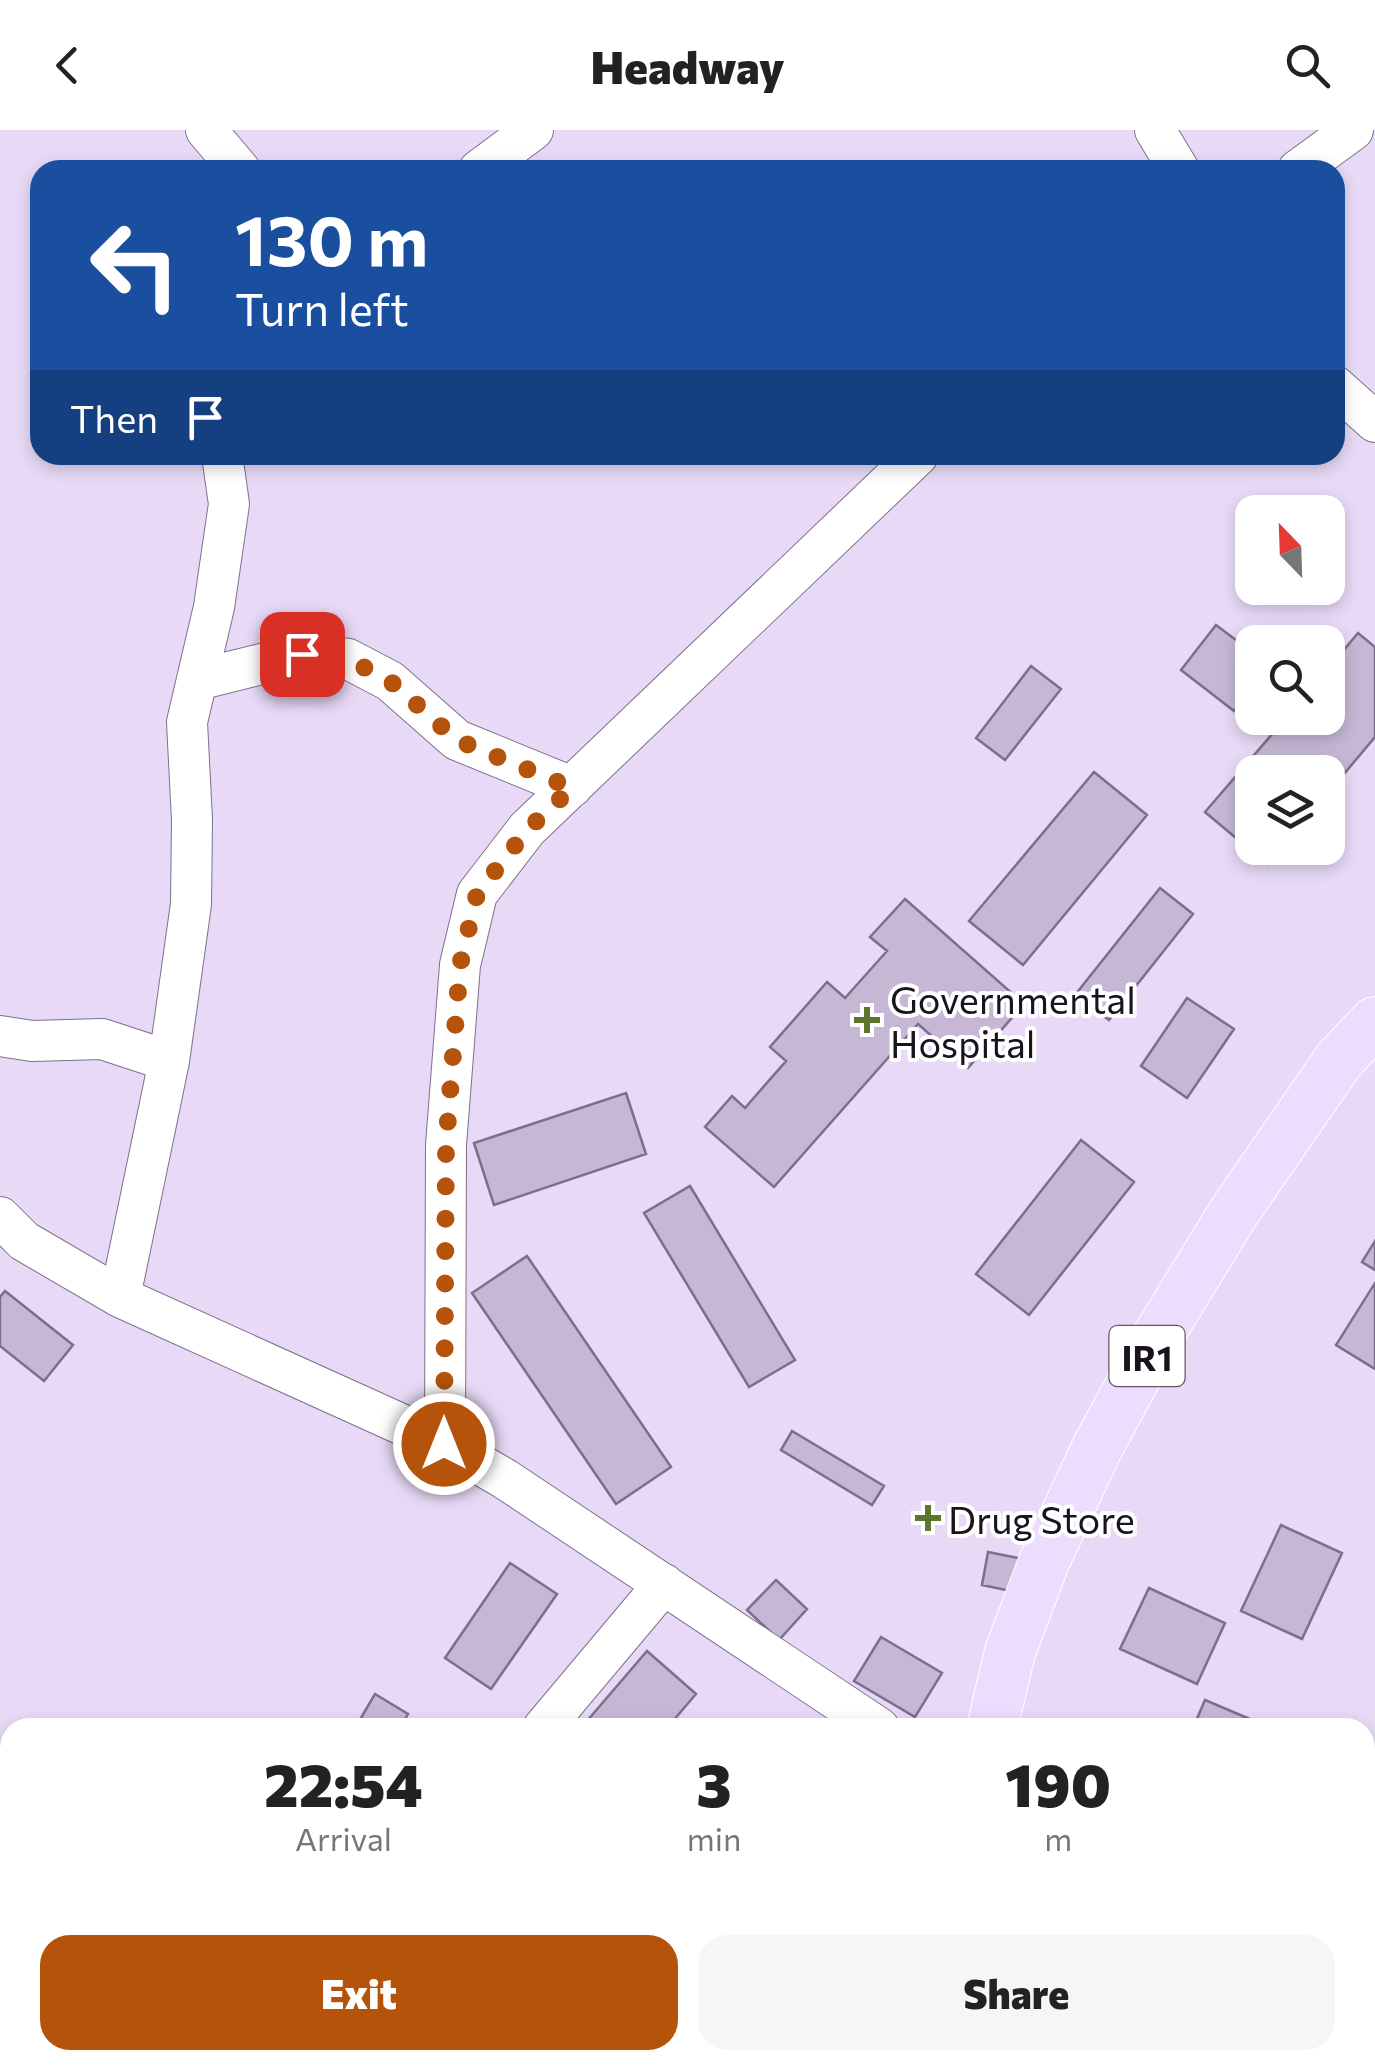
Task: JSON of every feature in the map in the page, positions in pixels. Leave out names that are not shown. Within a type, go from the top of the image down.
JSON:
[{"type":"main road","name":"IR1","points":[[994,1718],[1010,1652],[1044,1562],[1097,1448],[1155,1341],[1234,1212],[1339,1060],[1375,1022]]},
{"type":"street","points":[[206,130],[232,160]]},
{"type":"street","points":[[492,160],[533,130]]},
{"type":"street","points":[[1156,130],[1172,160]]},
{"type":"street","points":[[1312,160],[1353,130]]},
{"type":"street","points":[[1345,395],[1375,422]]},
{"type":"street","points":[[120,1297],[169,1061],[190,904],[192,820],[186,722],[214,607],[229,504],[223,465]]},
{"type":"street","points":[[444,1444],[446,1145],[460,965],[477,894],[528,829],[908,465]]},
{"type":"street","points":[[197,680],[302,654],[348,659],[390,681],[457,740],[572,788]]},
{"type":"street","points":[[0,1036],[32,1042],[102,1039],[169,1061]]},
{"type":"street","points":[[0,1217],[24,1242],[120,1297],[444,1444],[504,1479],[864,1718]]},
{"type":"street","points":[[551,1718],[664,1584]]},
{"type":"building","points":[[1216,625],[1235,639],[1235,710],[1234,711],[1181,670]]},
{"type":"building","points":[[1358,633],[1375,647],[1375,737],[1345,773],[1345,755],[1254,755],[1271,735],[1345,735],[1345,649]]},
{"type":"building","points":[[1031,666],[1061,689],[1005,760],[976,738]]},
{"type":"building","points":[[1094,772],[1147,815],[1023,965],[969,921]]},
{"type":"building","points":[[1235,777],[1235,837],[1205,812]]},
{"type":"building","points":[[1160,888],[1193,914],[1109,1020],[1075,995]]},
{"type":"building","points":[[905,899],[1024,1004],[968,1068],[918,1024],[774,1187],[705,1127],[732,1096],[745,1108],[786,1061],[770,1047],[827,982],[845,998],[887,951],[870,937]]},
{"type":"building","points":[[1187,998],[1234,1029],[1187,1098],[1141,1066]]},
{"type":"building","points":[[626,1093],[646,1154],[494,1205],[474,1143]]},
{"type":"building","points":[[1081,1140],[1134,1182],[1029,1315],[976,1274]]},
{"type":"building","points":[[690,1186],[795,1360],[749,1387],[644,1213]]},
{"type":"building","points":[[1375,1241],[1375,1270],[1362,1262]]},
{"type":"building","points":[[527,1256],[671,1467],[616,1504],[472,1293]]},
{"type":"building","points":[[1375,1283],[1375,1369],[1336,1345]]},
{"type":"building","points":[[5,1291],[73,1345],[44,1381],[0,1346],[0,1297]]},
{"type":"building","points":[[792,1431],[884,1486],[872,1505],[781,1450]]},
{"type":"building","points":[[1281,1525],[1342,1553],[1302,1639],[1241,1611]]},
{"type":"building","points":[[988,1552],[1028,1560],[1020,1593],[982,1585]]},
{"type":"building","points":[[510,1563],[557,1594],[491,1689],[445,1658]]},
{"type":"building","points":[[776,1580],[807,1609],[779,1640],[747,1610]]},
{"type":"building","points":[[1149,1588],[1225,1623],[1197,1684],[1120,1649]]},
{"type":"building","points":[[881,1637],[942,1673],[915,1717],[854,1681]]},
{"type":"building","points":[[647,1651],[696,1694],[676,1718],[590,1718]]},
{"type":"building","points":[[375,1694],[408,1714],[406,1718],[361,1718]]},
{"type":"building","points":[[1205,1700],[1247,1718],[1197,1718]]},
{"type":"place","name":"Governmental Hospital","points":[[867,1020]]},
{"type":"place","name":"Drug Store","points":[[928,1518]]},
{"type":"route","points":[[302,654],[348,659],[390,681],[457,740],[572,788],[528,829],[477,894],[460,965],[446,1145],[444,1444]]}]
